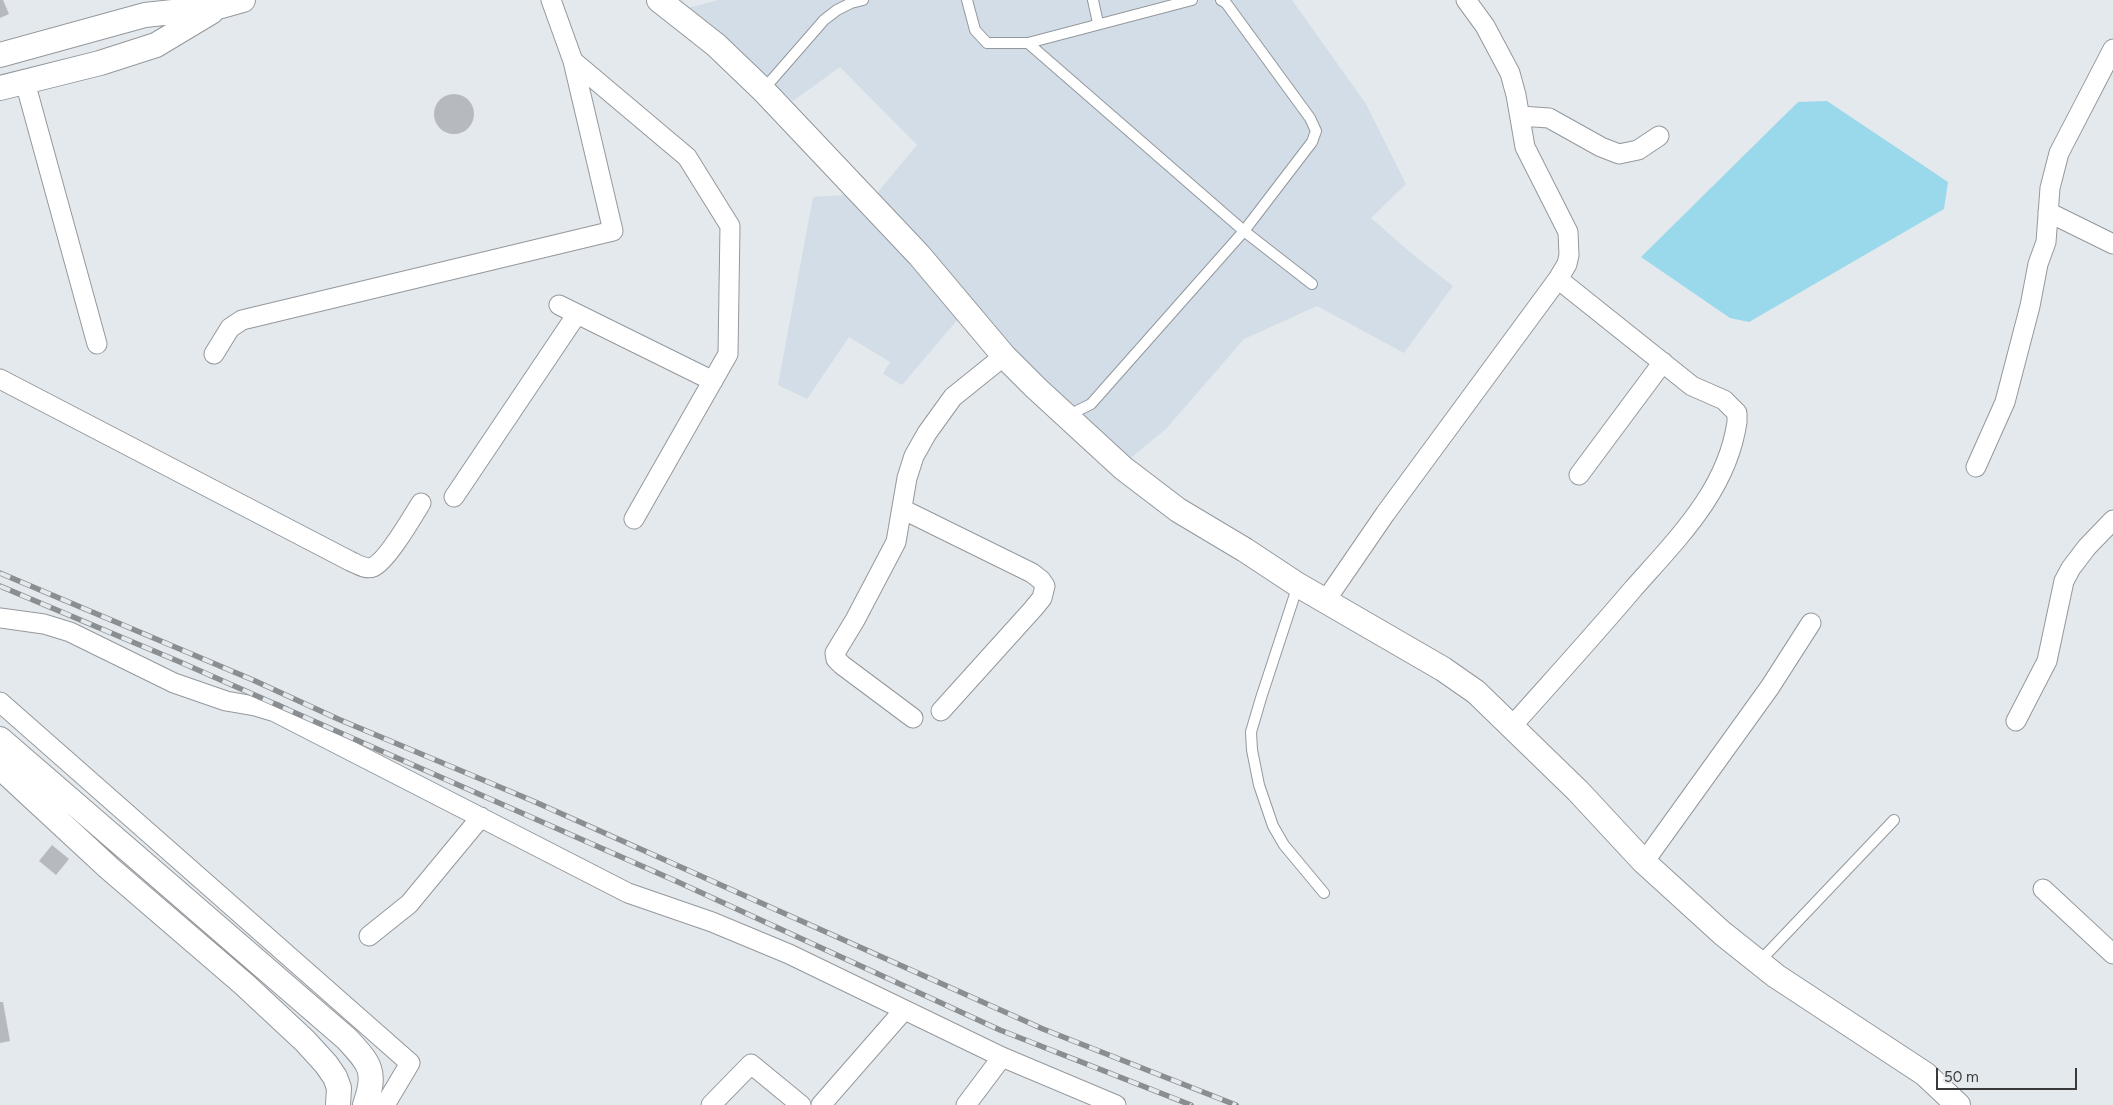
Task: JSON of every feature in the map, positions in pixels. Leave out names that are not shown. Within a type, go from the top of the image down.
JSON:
[{"type":"street","points":[[0,55],[145,16],[218,8],[243,0]]},
{"type":"street","points":[[214,354],[230,328],[242,320],[613,230],[573,61],[551,0]]},
{"type":"street","points":[[659,0],[703,33],[764,90],[919,255],[1004,356],[1123,468],[1148,488],[1298,586],[1326,600],[1461,680],[1491,704],[1578,791],[1644,862],[1722,933],[1834,1016],[1925,1074],[1958,1105]]},
{"type":"street","points":[[1326,600],[1385,514],[1558,279],[1567,264],[1569,255],[1568,232],[1525,147],[1516,95],[1508,68],[1485,26],[1466,0]]},
{"type":"street","points":[[0,88],[100,62],[156,45],[218,8]]},
{"type":"street","points":[[1976,467],[2005,402],[2030,306],[2038,264],[2046,242],[2050,188],[2059,153],[2113,49]]},
{"type":"street","points":[[573,61],[687,157],[730,226],[728,354],[634,519]]},
{"type":"street","points":[[24,82],[97,344]]},
{"type":"street","points":[[1520,116],[1549,118],[1601,148],[1619,154],[1638,150],[1659,136]]},
{"type":"street","points":[[2048,212],[2113,244]]},
{"type":"street","points":[[1513,726],[1694,520],[1720,479],[1736,431],[1737,413],[1724,400],[1692,386],[1558,279]]},
{"type":"street","points":[[559,305],[713,382]]},
{"type":"street","points":[[454,497],[577,314]]},
{"type":"street","points":[[913,718],[842,666],[836,659],[835,653],[855,620],[896,542],[907,478],[914,456],[927,433],[954,398],[1004,356]]},
{"type":"street","points":[[1579,475],[1663,362]]},
{"type":"street","points":[[0,379],[350,561],[366,567],[373,567],[378,563],[399,538],[421,503]]},
{"type":"street","points":[[902,509],[1032,573],[1045,586],[1042,598],[1033,609],[941,711]]},
{"type":"street","points":[[2016,721],[2047,661],[2064,581],[2071,568],[2087,548],[2113,520]]},
{"type":"street","points":[[0,618],[54,626],[174,683],[226,701],[275,712],[628,893],[712,922],[789,954],[1002,1057],[1116,1105]]},
{"type":"street","points":[[1644,862],[1770,687],[1811,623]]},
{"type":"street","points":[[0,702],[410,1063],[385,1105]]},
{"type":"street","points":[[0,739],[347,1040],[368,1063],[370,1086],[365,1105]]},
{"type":"street","points":[[0,767],[109,868],[245,985],[305,1040],[335,1077],[339,1088],[338,1105]]},
{"type":"street","points":[[369,936],[409,904],[481,818]]},
{"type":"street","points":[[2043,889],[2113,954]]},
{"type":"street","points":[[821,1105],[904,1010]]},
{"type":"street","points":[[966,1105],[1002,1057]]},
{"type":"street","points":[[711,1105],[751,1064],[801,1105]]},
{"type":"lane","points":[[764,90],[824,20],[837,10],[851,3],[863,0]]},
{"type":"lane","points":[[966,0],[974,30],[988,42],[1028,43],[1192,0]]},
{"type":"lane","points":[[1093,0],[1098,24]]},
{"type":"lane","points":[[1067,416],[1091,404],[1244,231],[1312,142],[1316,131],[1310,118],[1226,4],[1221,0]]},
{"type":"lane","points":[[1028,43],[1244,231],[1312,284]]},
{"type":"lane","points":[[1298,586],[1260,698],[1251,732],[1252,750],[1259,785],[1272,826],[1284,845],[1324,893]]},
{"type":"lane","points":[[1759,962],[1894,820]]},
{"type":"shaded area","points":[[718,0],[1292,0],[1366,104],[1406,184],[1371,218],[1453,286],[1404,353],[1317,306],[1244,339],[1166,429],[1128,460],[1019,365],[970,305],[902,385],[883,374],[890,362],[849,337],[807,399],[778,385],[813,197],[877,193],[917,145],[840,67],[793,101],[688,8]]},
{"type":"water","points":[[1827,101],[1948,182],[1944,209],[1749,322],[1730,318],[1641,257],[1798,102]]},
{"type":"building","points":[[0,0],[3,0],[9,14],[0,18]]},
{"type":"building","points":[[458,94],[465,97],[471,103],[474,114],[473,122],[465,131],[458,134],[450,134],[443,131],[435,122],[434,110],[437,103],[446,95]]},
{"type":"building","points":[[52,845],[69,859],[56,875],[39,861]]},
{"type":"building","points":[[0,1002],[3,1002],[10,1041],[0,1043]]},
{"type":"railway","points":[[0,573],[533,801],[1043,1029],[1236,1105]]},
{"type":"railway","points":[[0,586],[180,662],[678,882],[1000,1030],[1191,1105]]}]
